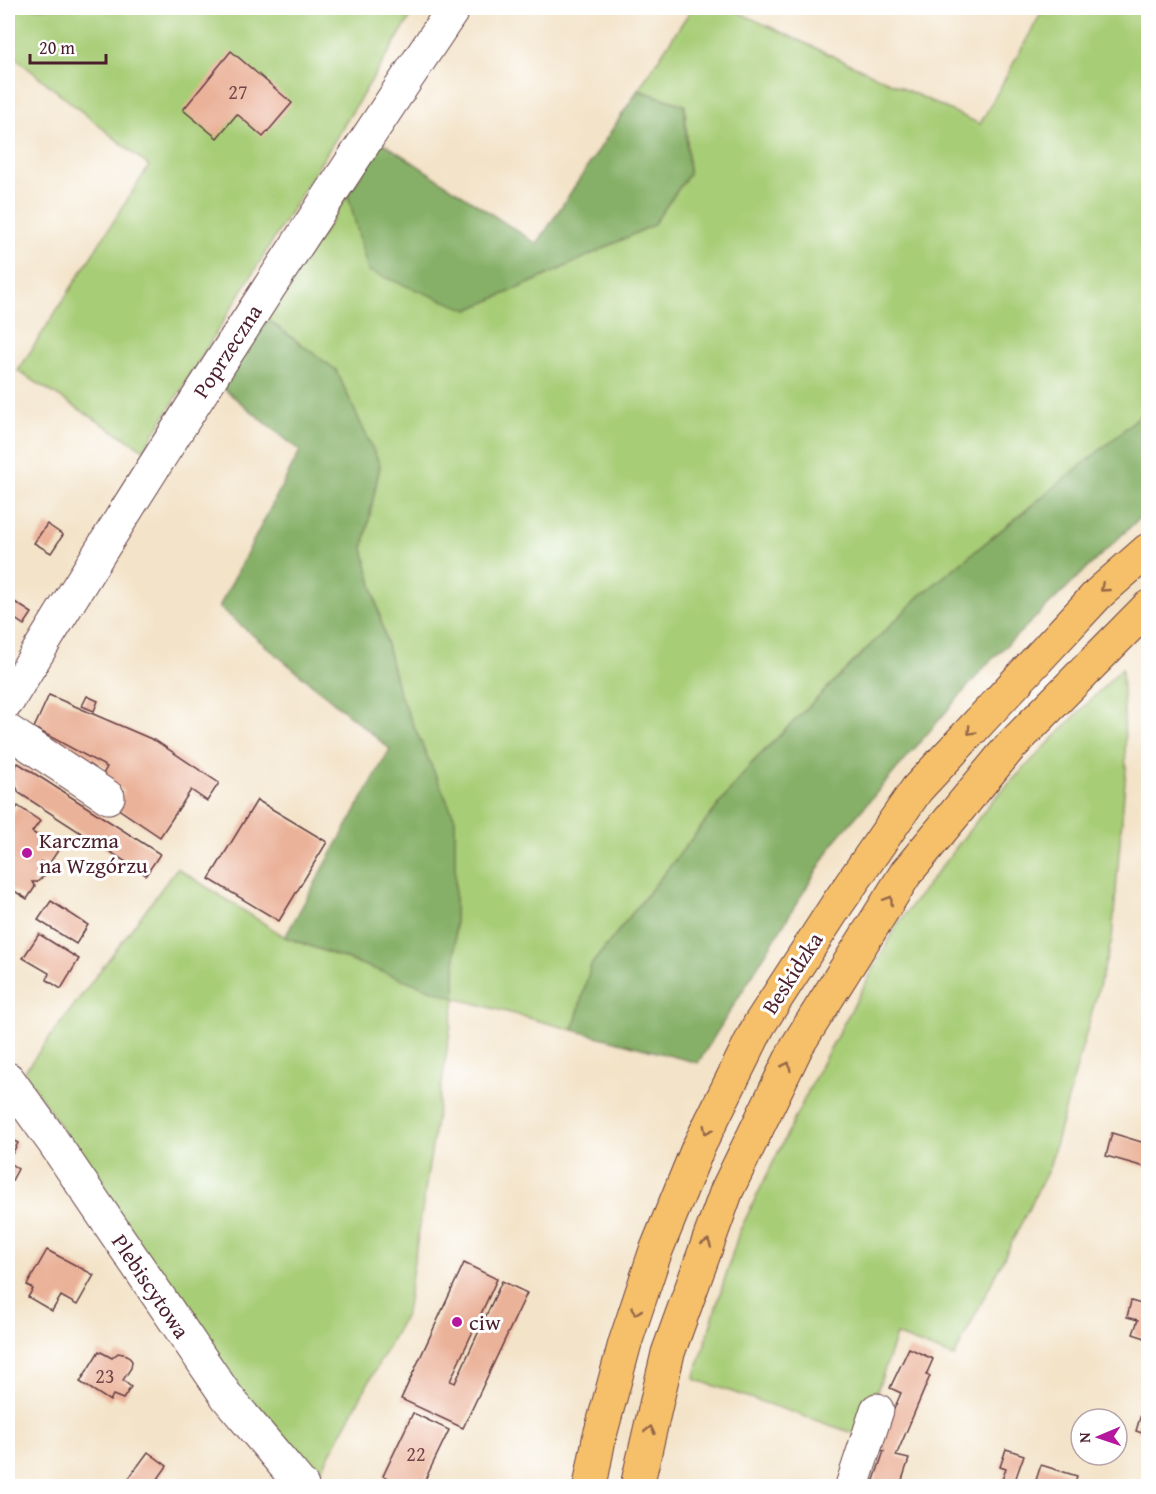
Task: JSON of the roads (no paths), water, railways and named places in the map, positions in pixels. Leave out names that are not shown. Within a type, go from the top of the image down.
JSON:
[{"type":"main road","name":"Beskidzka","points":[[590,1486],[599,1439],[625,1343],[655,1253],[698,1148],[759,1025],[838,903],[917,789],[1098,594],[1149,550]]},
{"type":"main road","name":"Beskidzka","points":[[637,1486],[668,1353],[723,1201],[797,1046],[906,873],[1009,748],[1149,607]]},
{"type":"street","name":"Poprzeczna","points":[[8,701],[94,558],[277,272],[454,8]]},
{"type":"street","points":[[8,731],[108,797]]},
{"type":"street","name":"Plebiscytowa","points":[[8,1079],[227,1397],[302,1486]]},
{"type":"street","points":[[852,1486],[877,1410]]},
{"type":"place","name":"Karczma na Wzgórzu","points":[[27,853]]},
{"type":"place","name":"ciw","points":[[457,1322]]}]
